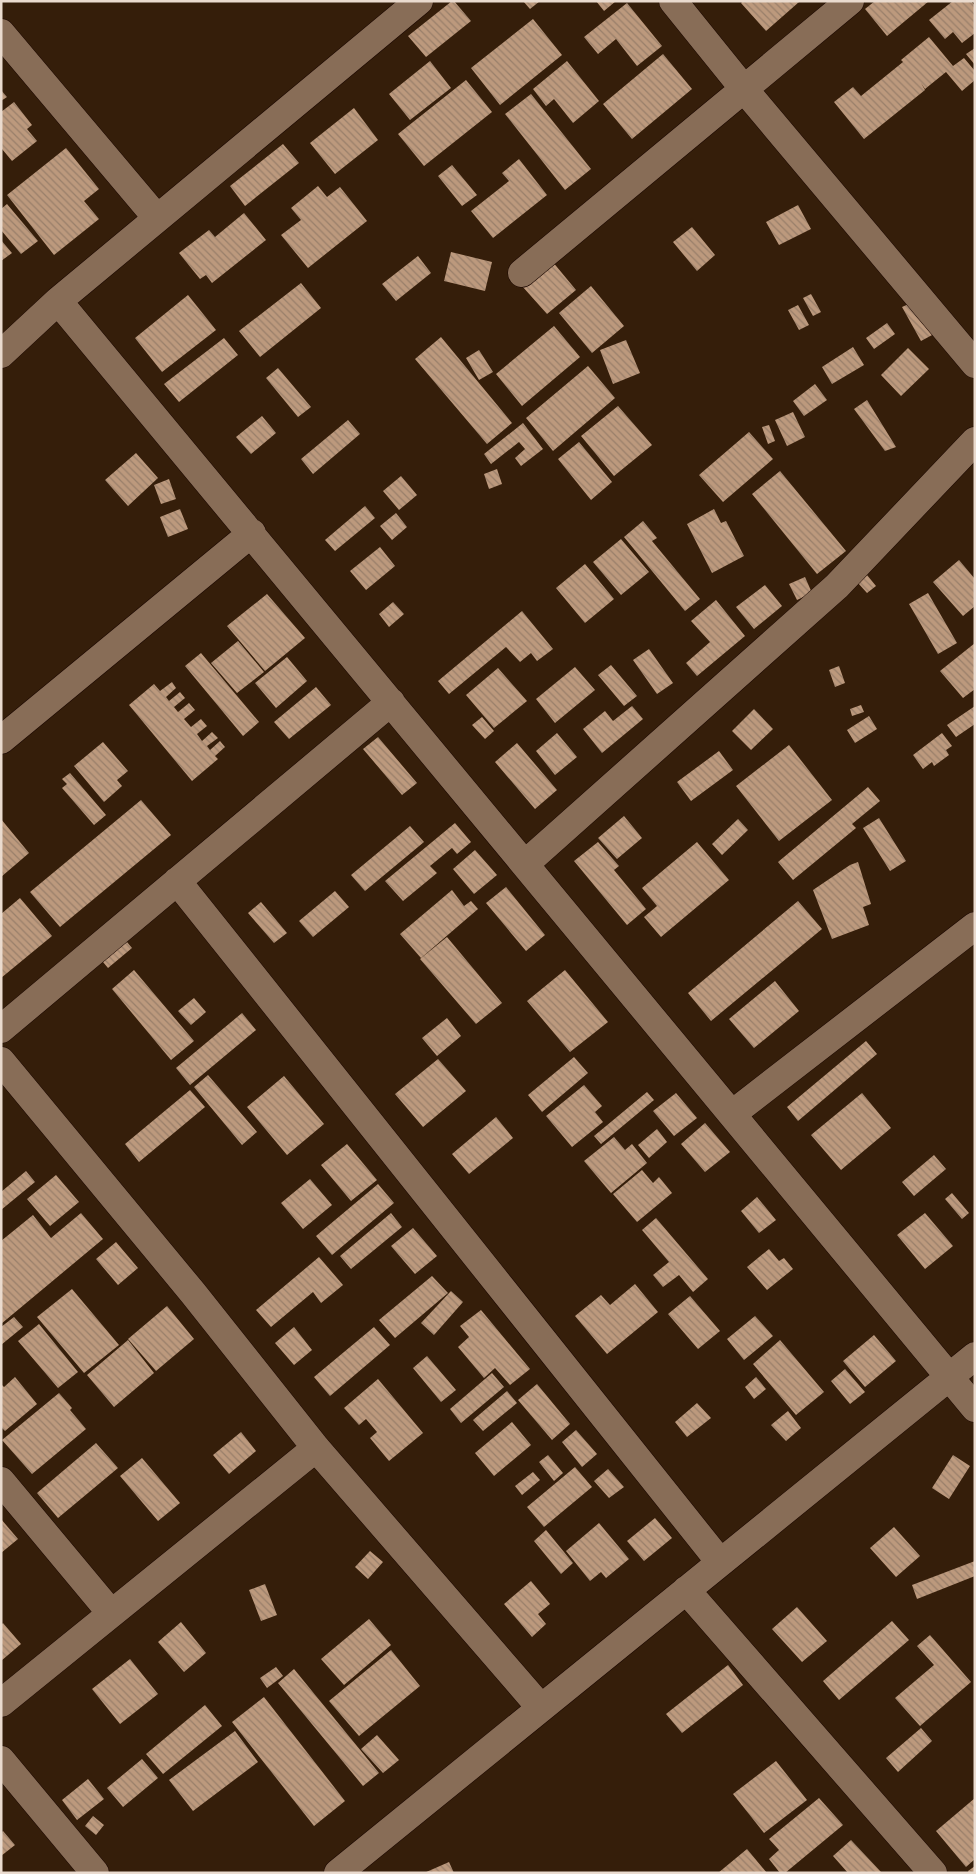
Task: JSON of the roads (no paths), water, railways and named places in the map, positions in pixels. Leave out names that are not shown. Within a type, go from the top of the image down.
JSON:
[{"type":"street","points":[[1,354],[58,301],[419,1]]},
{"type":"street","points":[[673,1],[744,89],[975,364]]},
{"type":"street","points":[[522,273],[850,1]]},
{"type":"street","points":[[1,33],[157,218]]},
{"type":"street","points":[[58,301],[975,1408]]},
{"type":"street","points":[[525,864],[838,586],[975,441]]},
{"type":"street","points":[[1,740],[252,533]]},
{"type":"street","points":[[1,1029],[391,702]]},
{"type":"street","points":[[177,881],[720,1562]]},
{"type":"street","points":[[732,1114],[975,926]]},
{"type":"street","points":[[1,1061],[192,1293],[316,1448],[540,1708]]},
{"type":"street","points":[[338,1873],[975,1356]]},
{"type":"street","points":[[1,1704],[316,1448]]},
{"type":"street","points":[[1,1481],[111,1613]]},
{"type":"street","points":[[686,1590],[933,1873]]},
{"type":"street","points":[[1,1760],[95,1873]]}]
